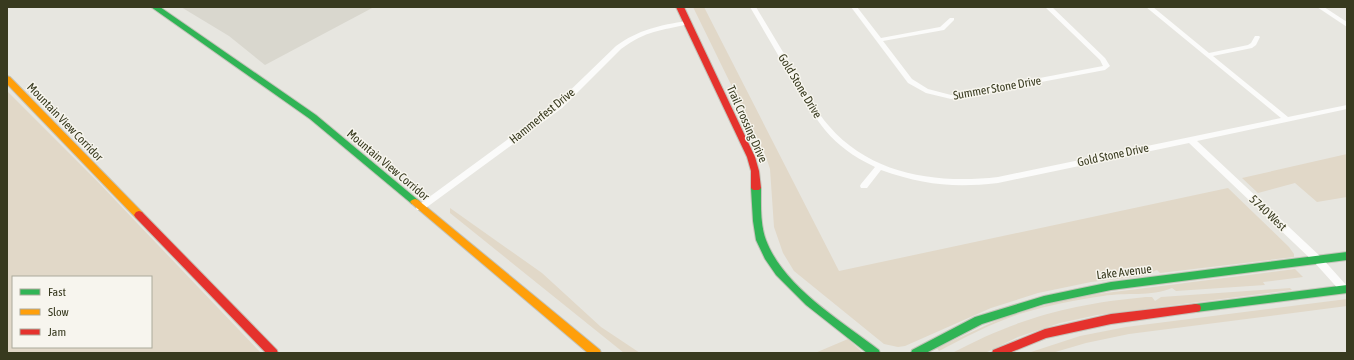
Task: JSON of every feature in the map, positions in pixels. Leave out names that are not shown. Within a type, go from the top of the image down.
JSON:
[{"type":"main road","name":"Mountain View Corridor","points":[[155,7],[313,117],[420,208],[596,353]]},
{"type":"main road","name":"Trail Crossing Drive","points":[[680,7],[751,158],[755,175],[760,240],[770,262],[790,285],[875,353]]},
{"type":"main road","name":"Mountain View Corridor","points":[[7,79],[273,353]]},
{"type":"main road","name":"Lake Avenue","points":[[916,353],[949,334],[985,318],[1020,305],[1056,296],[1112,286],[1347,256]]},
{"type":"main road","points":[[997,353],[1045,334],[1111,318],[1346,289]]},
{"type":"street","name":"Gold Stone Drive","points":[[753,7],[822,122],[844,145],[861,157],[880,166],[931,181],[972,184],[998,180],[1347,107]]},
{"type":"street","name":"Summer Stone Drive","points":[[854,7],[910,81],[926,91],[945,96],[963,96],[1101,70],[1107,66],[1103,59],[1048,7]]},
{"type":"street","points":[[1149,7],[1286,119]]},
{"type":"street","points":[[1320,7],[1347,25]]},
{"type":"street","points":[[879,40],[942,29],[952,19]]},
{"type":"street","name":"Hammerfest Drive","points":[[420,208],[569,98],[601,63],[630,39],[656,28],[687,23]]},
{"type":"street","points":[[1208,55],[1250,47],[1254,44],[1257,38]]},
{"type":"street","name":"5740 West","points":[[1190,139],[1318,260],[1346,289]]},
{"type":"street","points":[[864,186],[880,166]]},
{"type":"shaded area","points":[[181,7],[374,7],[265,65],[229,36]]},
{"type":"shaded area","points":[[693,7],[704,7],[839,271],[1228,188],[1289,247],[1294,254],[1294,257],[1160,273],[1157,270],[1143,276],[1091,282],[1038,293],[991,308],[905,346],[898,347],[884,344],[794,271],[783,253],[774,227],[770,169],[765,154]]},
{"type":"shaded area","points":[[7,91],[98,182],[261,353],[7,353]]},
{"type":"shaded area","points":[[1347,154],[1347,197],[1317,202],[1295,183],[1258,193],[1242,178]]},
{"type":"shaded area","points":[[450,208],[542,273],[601,327],[640,353],[624,353],[450,213]]},
{"type":"shaded area","points":[[1295,269],[1303,277],[1263,282],[1265,285],[1176,291],[1172,288],[1164,291],[1112,295],[1053,305],[1001,321],[939,351],[937,348],[1004,317],[1074,297]]},
{"type":"shaded area","points":[[1290,288],[1292,290],[1097,315],[1060,323],[1018,337],[985,353],[952,353],[1000,330],[1046,314],[1093,304],[1146,297],[1152,297],[1155,301],[1161,297]]},
{"type":"shaded area","points":[[1347,299],[1347,306],[1129,334],[1086,343],[1052,353],[1028,353],[1080,336],[1126,327]]},
{"type":"shaded area","points":[[848,339],[863,353],[815,353]]},
{"type":"traffic: fast","points":[[155,7],[313,117],[415,202]]},
{"type":"traffic: fast","points":[[756,188],[759,234],[768,256],[780,272],[810,302],[875,353]]},
{"type":"traffic: fast","points":[[916,353],[979,320],[1044,300],[1111,286],[1347,256]]},
{"type":"traffic: fast","points":[[1196,308],[1347,289]]},
{"type":"traffic: slow","points":[[7,79],[139,215]]},
{"type":"traffic: slow","points":[[415,202],[596,353]]},
{"type":"traffic: jam","points":[[680,7],[751,157],[755,171],[756,188]]},
{"type":"traffic: jam","points":[[139,215],[273,353]]},
{"type":"traffic: jam","points":[[997,353],[1045,334],[1111,319],[1196,308]]}]
